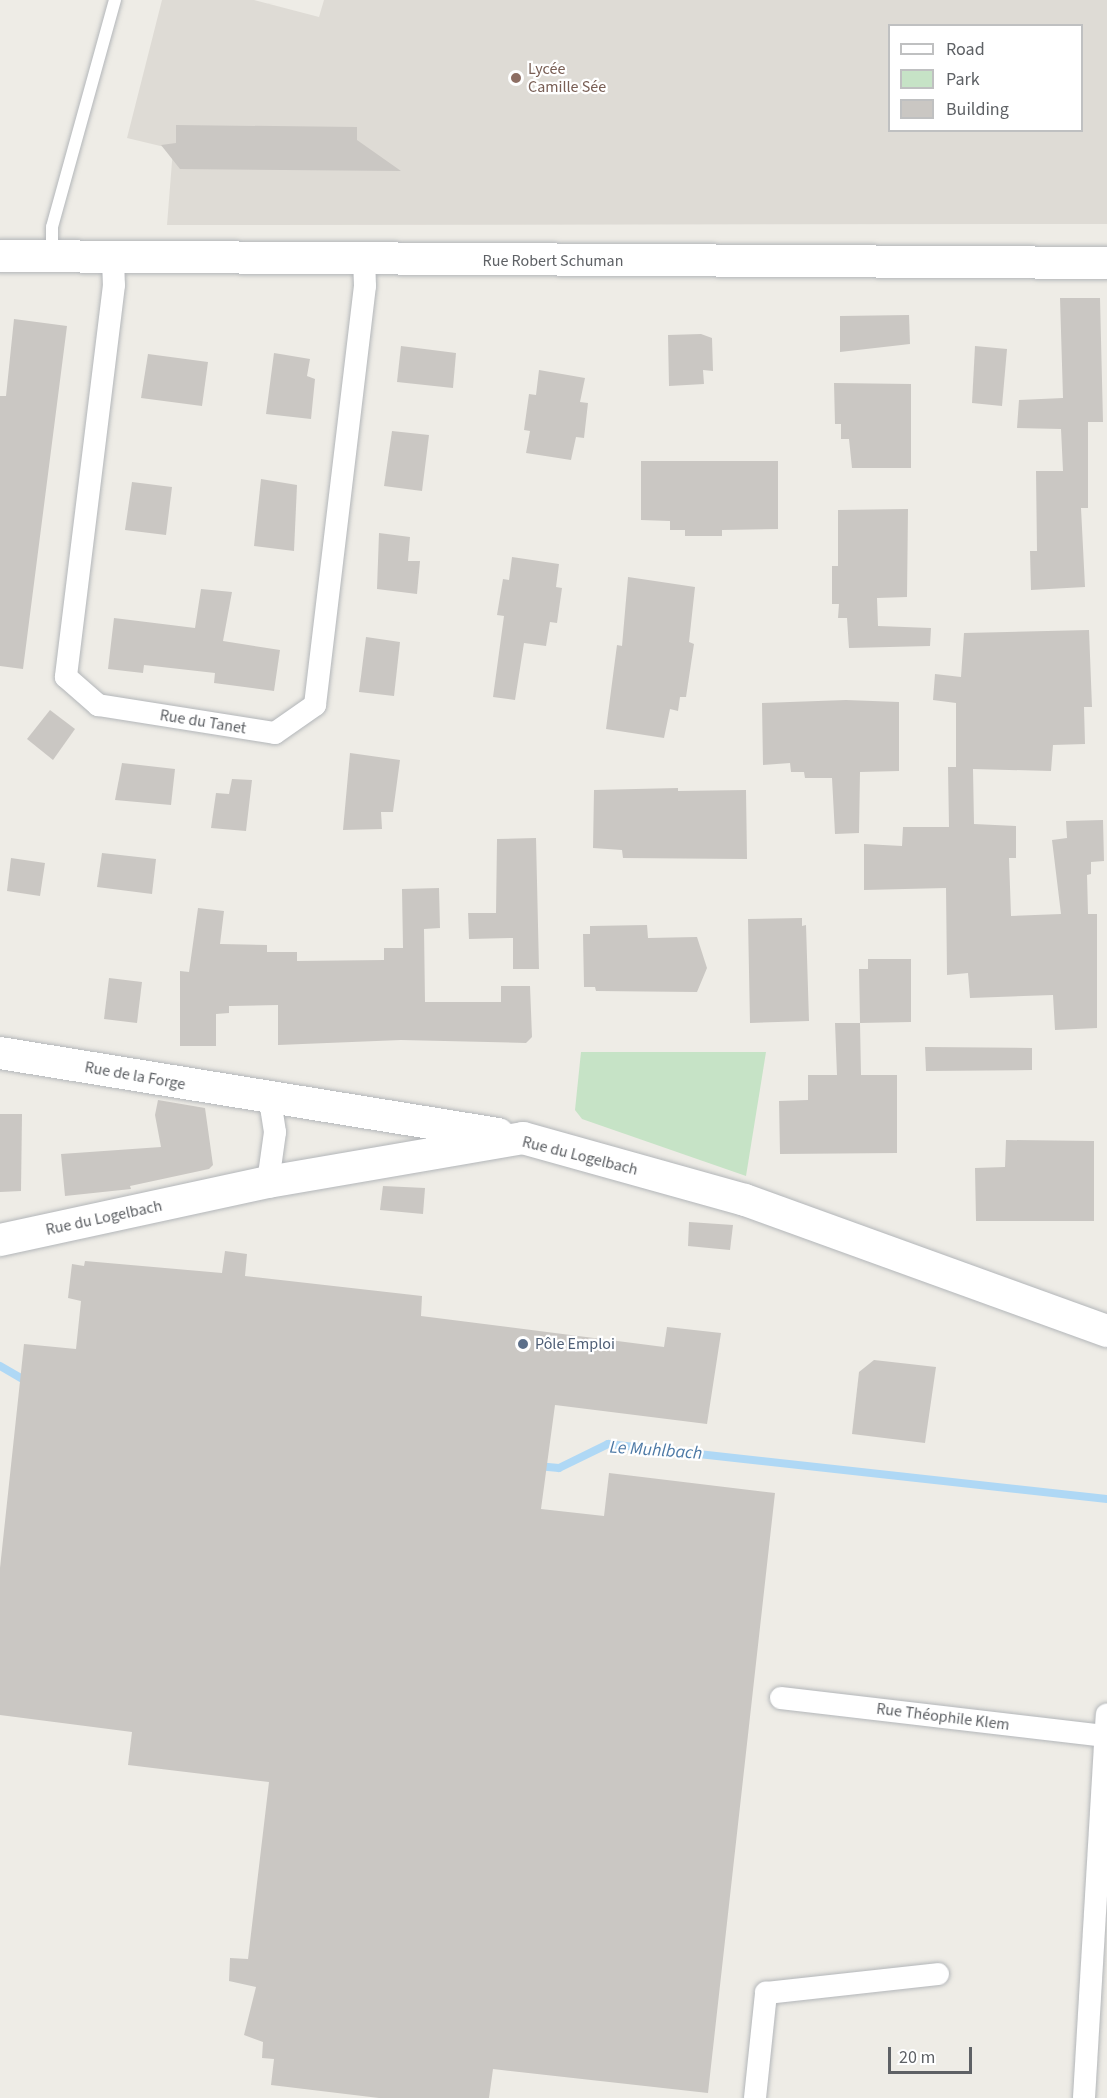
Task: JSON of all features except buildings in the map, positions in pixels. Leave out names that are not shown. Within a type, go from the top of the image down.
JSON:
[{"type":"street","name":"Rue Robert Schuman","points":[[0,256],[112,259],[1107,263]]},
{"type":"street","name":"Rue du Tanet","points":[[112,259],[114,285],[66,677],[98,705],[275,733],[315,705],[365,286],[364,260]]},
{"type":"street","name":"Rue de la Forge","points":[[0,1053],[270,1099],[523,1138]]},
{"type":"street","points":[[268,1182],[275,1132],[270,1099]]},
{"type":"street","name":"Rue du Logelbach","points":[[0,1240],[268,1182],[523,1138],[744,1200],[1107,1331]]},
{"type":"street","name":"Rue Théophile Klem","points":[[781,1698],[1106,1726]]},
{"type":"street","points":[[1084,2098],[1106,1726]]},
{"type":"street","points":[[755,2098],[766,1993],[939,1974]]},
{"type":"lane","points":[[52,258],[52,227],[114,0]]},
{"type":"shaded area","name":"Lycée Camille Sée","points":[[162,0],[254,0],[319,17],[324,0],[1107,0],[1107,224],[167,225],[173,149],[127,138]]},
{"type":"green space","points":[[581,1052],[766,1052],[746,1176],[582,1119],[575,1110]]},
{"type":"waterway","name":"Le Muhlbach","points":[[0,1366],[28,1382]]},
{"type":"waterway","name":"Le Muhlbach","points":[[537,1466],[559,1468],[608,1444],[1107,1499]]},
{"type":"place","name":"Lycée Camille Sée","points":[[516,78]]},
{"type":"place","name":"Pôle Emploi","points":[[523,1344]]}]
